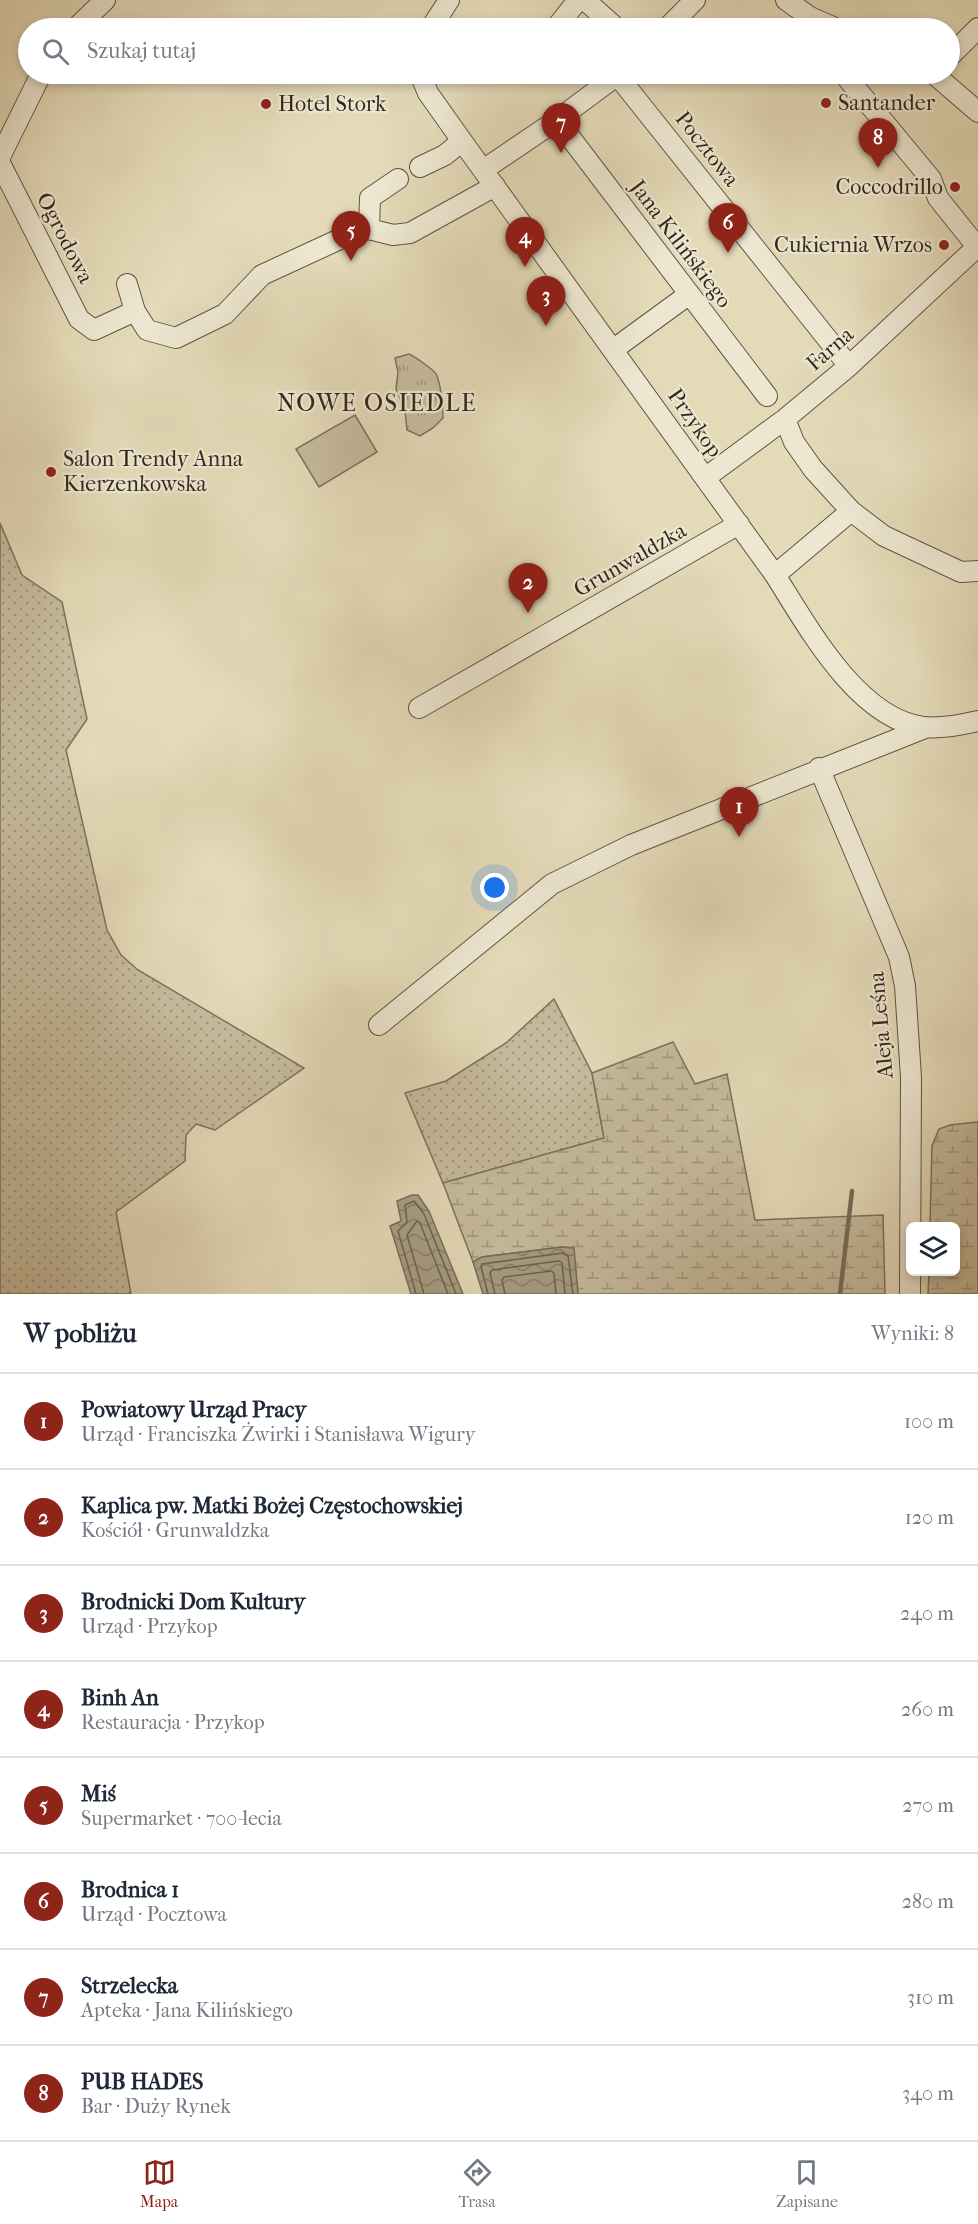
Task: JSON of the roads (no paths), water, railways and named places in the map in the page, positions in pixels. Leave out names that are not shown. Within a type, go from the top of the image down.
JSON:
[{"type":"street","points":[[86,18],[105,0]]},
{"type":"street","points":[[564,18],[578,0]]},
{"type":"street","points":[[585,0],[605,18]]},
{"type":"street","points":[[678,18],[695,0]]},
{"type":"street","points":[[780,0],[797,18]]},
{"type":"street","points":[[786,0],[812,18]]},
{"type":"street","points":[[437,18],[447,1]]},
{"type":"street","points":[[960,46],[978,28]]},
{"type":"street","points":[[0,157],[35,84]]},
{"type":"street","name":"Przykop","points":[[424,84],[428,93],[462,141],[775,575],[817,641],[865,698],[891,717],[925,728],[978,721]]},
{"type":"street","points":[[126,285],[135,311],[147,330],[176,338],[225,314],[262,275],[355,231],[369,229],[393,235],[410,233],[489,178],[556,120],[605,84]]},
{"type":"street","name":"Pocztowa","points":[[626,84],[849,366]]},
{"type":"street","points":[[852,84],[933,182],[938,198],[978,247]]},
{"type":"street","points":[[946,84],[978,112]]},
{"type":"street","name":"Jana Kilińskiego","points":[[556,120],[767,396]]},
{"type":"street","points":[[420,167],[445,155],[462,141]]},
{"type":"street","name":"Ogrodowa","points":[[0,163],[79,319],[94,330],[135,311]]},
{"type":"street","points":[[369,229],[370,198],[398,179]]},
{"type":"street","name":"Farna","points":[[705,478],[785,419],[849,366],[978,247]]},
{"type":"street","points":[[614,349],[688,295]]},
{"type":"street","points":[[785,419],[794,442],[813,469],[851,511],[884,536],[961,572],[978,571]]},
{"type":"street","points":[[775,575],[851,511]]},
{"type":"street","name":"Grunwaldzka","points":[[419,708],[739,524]]},
{"type":"street","points":[[379,1025],[552,884],[631,845],[819,768],[925,728]]},
{"type":"street","name":"Aleja Leśna","points":[[819,768],[899,957],[905,986],[911,1077],[910,1294]]},
{"type":"water","points":[[418,1195],[429,1211],[463,1294],[411,1294],[390,1226],[401,1221],[397,1201]]},
{"type":"water","points":[[562,1247],[574,1248],[578,1294],[483,1294],[473,1262],[482,1257]]},
{"type":"waterway","points":[[840,1294],[852,1191]]},
{"type":"place","name":"Santander","points":[[826,103]]},
{"type":"place","name":"Hotel Stork","points":[[266,104]]},
{"type":"place","name":"Strzelecka","points":[[561,153]]},
{"type":"place","name":"PUB HADES","points":[[878,168]]},
{"type":"place","name":"Coccodrillo","points":[[955,187]]},
{"type":"place","name":"Cukiernia Wrzos","points":[[944,245]]},
{"type":"place","name":"Brodnica 1","points":[[728,253]]},
{"type":"place","name":"Miś","points":[[351,261]]},
{"type":"place","name":"Binh An","points":[[525,267]]},
{"type":"place","name":"Brodnicki Dom Kultury","points":[[546,326]]},
{"type":"place","name":"Salon Trendy Anna Kierzenkowska","points":[[51,472]]},
{"type":"place","name":"Kaplica pw. Matki Bożej Częstochowskiej","points":[[528,613]]},
{"type":"place","name":"Powiatowy Urząd Pracy","points":[[739,837]]},
{"type":"district","name":"NOWE OSIEDLE","points":[[377,403]]}]
